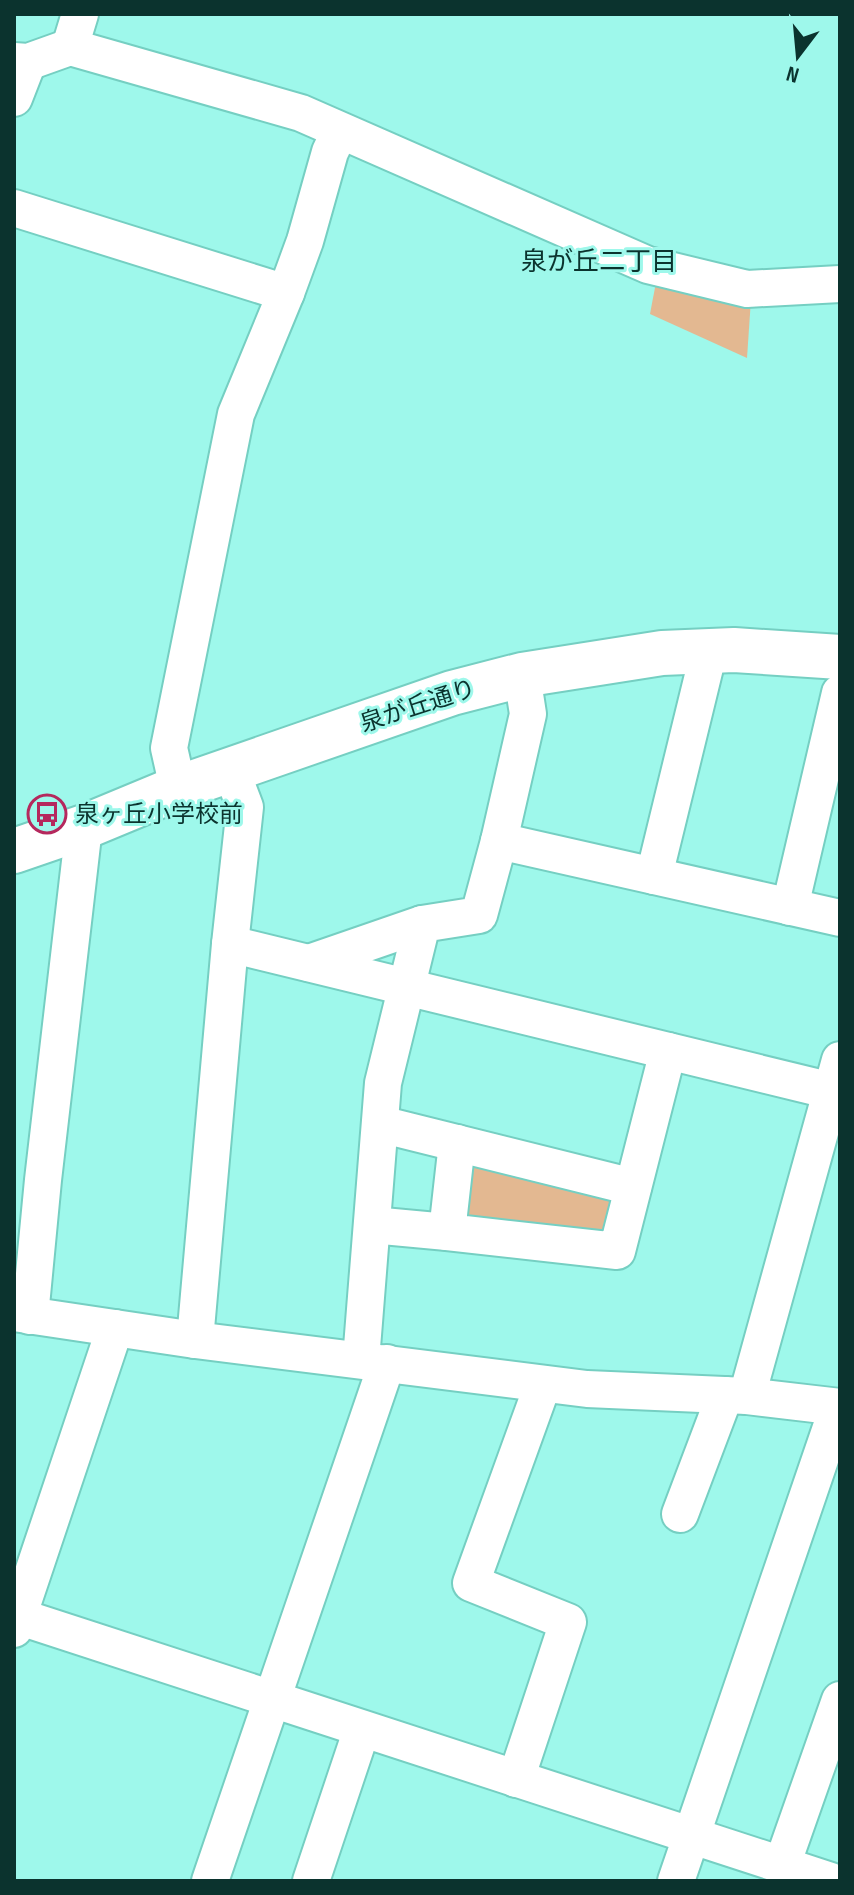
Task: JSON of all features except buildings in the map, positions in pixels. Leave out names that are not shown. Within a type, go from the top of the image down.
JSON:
[{"type":"street","points":[[14,98],[21,61],[75,30],[301,113],[648,265],[747,289],[840,284]]},
{"type":"street","points":[[178,788],[169,748],[236,414],[286,293],[305,241],[330,152],[340,131]]},
{"type":"street","points":[[14,208],[286,293]]},
{"type":"street","name":"泉が丘通り","points":[[14,851],[84,827],[178,788],[452,693],[522,675],[662,653],[734,650],[840,657]]},
{"type":"street","points":[[654,876],[709,651]]},
{"type":"street","points":[[309,963],[422,924],[479,915],[528,714],[522,675]]},
{"type":"street","points":[[790,907],[840,693]]},
{"type":"street","points":[[195,1340],[245,807],[231,770]]},
{"type":"street","points":[[84,827],[43,1180],[22,1315],[587,1389],[736,1396],[839,1407],[676,1881]]},
{"type":"street","points":[[499,841],[840,918]]},
{"type":"street","points":[[210,1881],[272,1699],[374,1362],[372,1225],[383,1083],[422,924]]},
{"type":"street","points":[[230,944],[835,1091],[736,1396],[680,1514]]},
{"type":"street","points":[[372,1225],[617,1251],[668,1051]]},
{"type":"street","points":[[380,1124],[633,1187]]},
{"type":"street","points":[[447,1232],[457,1143]]},
{"type":"street","points":[[14,1215],[43,1180]]},
{"type":"street","points":[[115,1328],[15,1620],[272,1699],[831,1881]]},
{"type":"street","points":[[516,1779],[568,1622],[471,1583],[543,1384]]},
{"type":"street","points":[[782,1865],[840,1700]]},
{"type":"street","points":[[311,1881],[362,1729]]},
{"type":"shaded area","points":[[657,277],[751,299],[747,358],[650,314]]},
{"type":"shaded area","points":[[464,1153],[624,1193],[612,1242],[454,1225]]},
{"type":"place","name":"泉ヶ丘小学校前","points":[[47,814]]},
{"type":"district","name":"泉が丘二丁目","points":[[599,262]]}]
